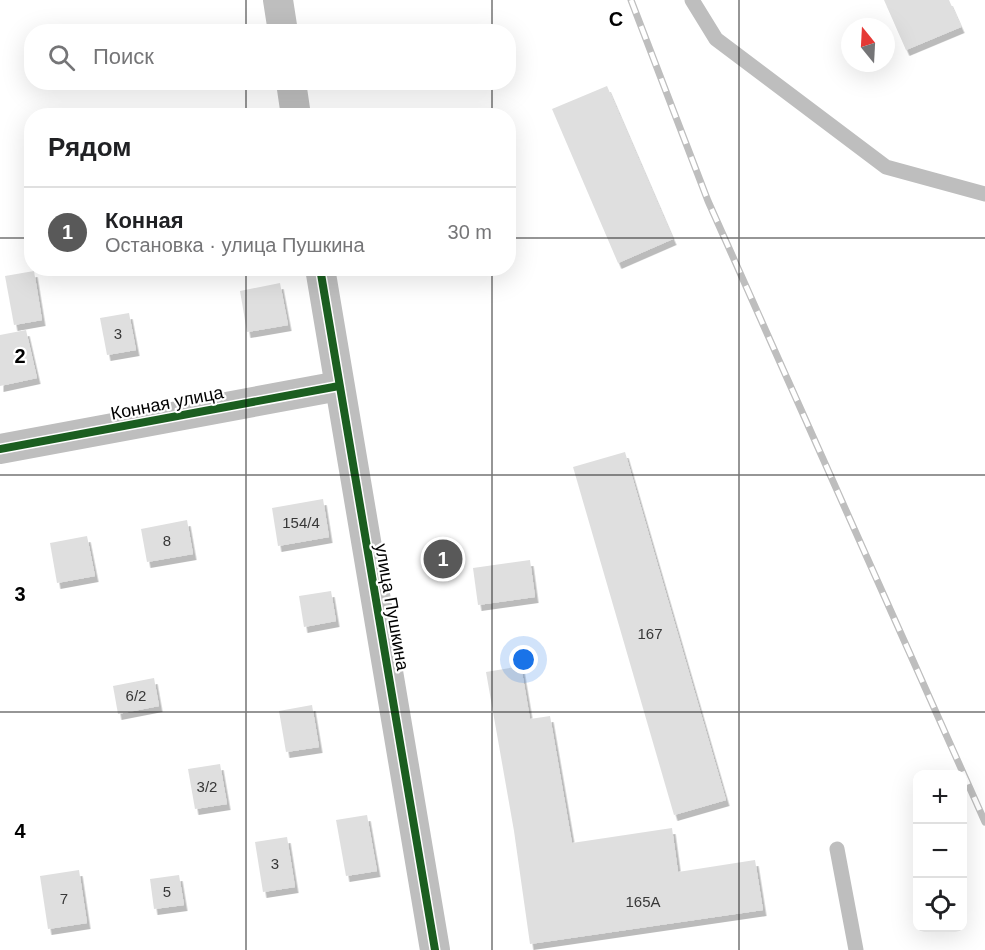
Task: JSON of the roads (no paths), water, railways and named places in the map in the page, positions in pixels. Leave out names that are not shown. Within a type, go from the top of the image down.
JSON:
[{"type":"street","points":[[278,0],[282,24]]},
{"type":"street","points":[[292,90],[295,108]]},
{"type":"street","name":"улица Пушкина","points":[[321,276],[435,950]]},
{"type":"street","name":"Конная улица","points":[[0,449],[339,386]]},
{"type":"lane","points":[[692,0],[716,39],[886,167],[985,194]]},
{"type":"lane","points":[[837,849],[856,950]]},
{"type":"railway","points":[[631,0],[708,201],[985,822]]},
{"type":"place","name":"Конная","points":[[443,559]]}]
